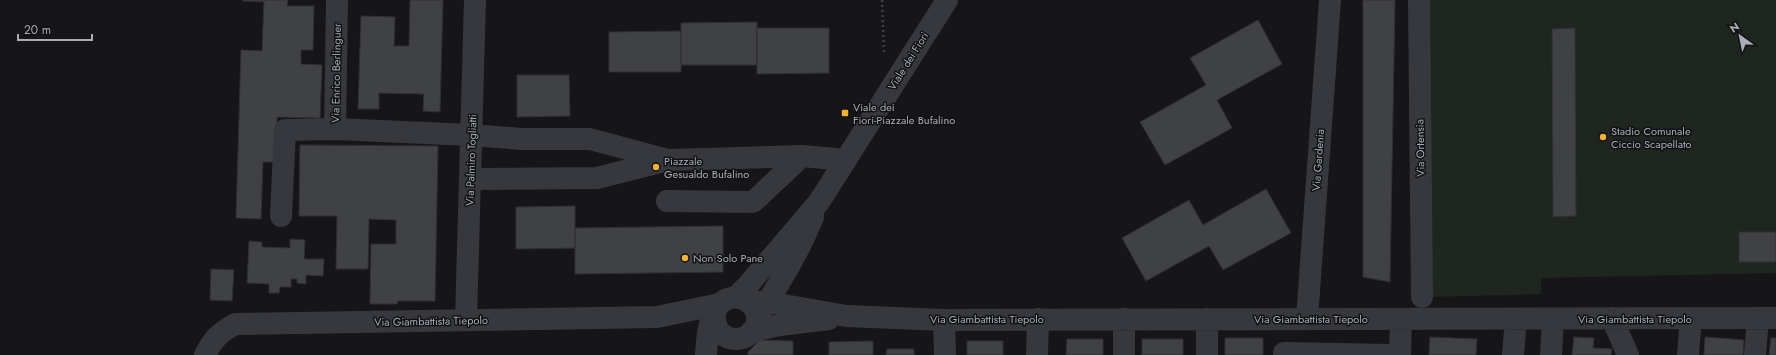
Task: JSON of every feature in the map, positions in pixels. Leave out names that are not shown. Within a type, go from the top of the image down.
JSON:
[{"type":"street","name":"Via Enrico Berlinguer","points":[[337,0],[335,129],[471,135],[522,139],[590,138],[668,160]]},
{"type":"street","name":"Via Palmiro Togliatti","points":[[466,320],[475,0]]},
{"type":"street","name":"Viale dei Fiori","points":[[818,202],[947,0]]},
{"type":"street","name":"Via Gardenia","points":[[1307,319],[1330,0]]},
{"type":"street","name":"Via Ortensia","points":[[1419,0],[1422,297]]},
{"type":"street","points":[[281,216],[285,130],[335,129]]},
{"type":"street","points":[[667,201],[753,202],[802,156]]},
{"type":"street","points":[[470,179],[597,178],[668,160],[802,156],[846,160]]},
{"type":"street","points":[[706,355],[737,320],[785,276],[801,247],[818,202]]},
{"type":"street","points":[[737,320],[748,285],[818,202]]},
{"type":"street","points":[[785,276],[784,286],[786,296],[798,308]]},
{"type":"street","name":"Via Giambattista Tiepolo","points":[[208,349],[220,333],[234,324],[657,317],[737,320],[798,308],[846,316],[944,320],[1767,318]]},
{"type":"street","points":[[737,320],[780,325],[846,316]]},
{"type":"street","points":[[1612,318],[1628,355]]},
{"type":"street","points":[[1688,355],[1691,318]]},
{"type":"street","points":[[1755,355],[1767,318]]},
{"type":"street","points":[[1037,355],[1038,319]]},
{"type":"street","points":[[1124,319],[1124,355]]},
{"type":"street","points":[[1207,355],[1208,319]]},
{"type":"street","points":[[1284,319],[1284,354],[1389,355]]},
{"type":"street","points":[[1400,355],[1401,319]]},
{"type":"street","points":[[1513,355],[1516,319]]},
{"type":"street","points":[[1551,355],[1553,319]]},
{"type":"street","points":[[944,320],[945,355]]},
{"type":"path","points":[[882,0],[884,54]]},
{"type":"shaded area","name":"Stadio Comunale Ciccio Scapellato","points":[[1427,0],[1776,0],[1776,273],[1541,278],[1541,294],[1431,297]]},
{"type":"building","points":[[243,0],[288,0],[287,6],[314,6],[313,50],[301,50],[301,64],[322,65],[320,118],[277,117],[276,162],[263,162],[261,219],[236,218],[241,50],[262,51],[264,2]]},
{"type":"building","points":[[410,0],[443,0],[440,112],[423,111],[424,94],[379,93],[379,109],[358,109],[361,16],[395,17],[394,46],[409,46]]},
{"type":"building","points":[[1363,0],[1395,0],[1390,282],[1363,277]]},
{"type":"building","points":[[1258,20],[1282,64],[1217,100],[1232,128],[1165,165],[1140,122],[1206,85],[1190,58]]},
{"type":"building","points":[[757,22],[757,65],[681,65],[681,23]]},
{"type":"building","points":[[757,28],[829,28],[829,73],[757,74]]},
{"type":"building","points":[[1575,28],[1576,216],[1553,217],[1552,29]]},
{"type":"building","points":[[681,31],[681,72],[609,72],[609,32]]},
{"type":"building","points":[[517,75],[569,75],[570,116],[517,117]]},
{"type":"building","points":[[300,145],[438,146],[435,301],[398,301],[397,304],[370,304],[371,244],[396,244],[396,220],[369,219],[368,269],[336,269],[337,216],[299,216]]},
{"type":"building","points":[[1266,189],[1291,233],[1223,270],[1209,246],[1146,281],[1122,238],[1189,200],[1203,225]]},
{"type":"building","points":[[575,206],[575,248],[516,249],[516,207]]},
{"type":"building","points":[[723,226],[723,272],[575,274],[575,228]]},
{"type":"building","points":[[1739,232],[1776,232],[1776,262],[1739,262]]},
{"type":"building","points":[[290,239],[305,240],[304,259],[324,259],[323,276],[306,275],[306,284],[297,283],[297,279],[291,279],[291,287],[280,287],[279,293],[269,293],[269,284],[247,283],[249,241],[262,242],[262,247],[290,248]]},
{"type":"building","points":[[211,269],[234,270],[232,301],[210,300]]},
{"type":"building","points":[[1430,337],[1477,339],[1476,355],[1429,355]]},
{"type":"building","points":[[1574,337],[1594,338],[1593,348],[1612,349],[1611,355],[1572,355]]},
{"type":"building","points":[[1705,337],[1744,340],[1743,355],[1704,355]]},
{"type":"building","points":[[1225,338],[1263,338],[1263,355],[1225,355]]},
{"type":"building","points":[[1771,338],[1776,338],[1776,355],[1769,355]]},
{"type":"building","points":[[1067,339],[1103,339],[1103,355],[1066,355]]},
{"type":"building","points":[[1142,339],[1183,339],[1183,355],[1142,355]]},
{"type":"building","points":[[760,340],[793,341],[793,355],[748,355],[748,352]]},
{"type":"building","points":[[873,341],[873,355],[829,355],[829,342]]},
{"type":"building","points":[[967,341],[1003,341],[1003,355],[967,355]]},
{"type":"building","points":[[887,349],[914,349],[914,355],[886,355]]},
{"type":"place","name":"Viale dei Fiori-Piazzale Bufalino","points":[[845,113]]},
{"type":"place","name":"Stadio Comunale Ciccio Scapellato","points":[[1603,137]]},
{"type":"place","name":"Piazzale Gesualdo Bufalino","points":[[656,167]]},
{"type":"place","name":"Non Solo Pane","points":[[685,258]]}]
